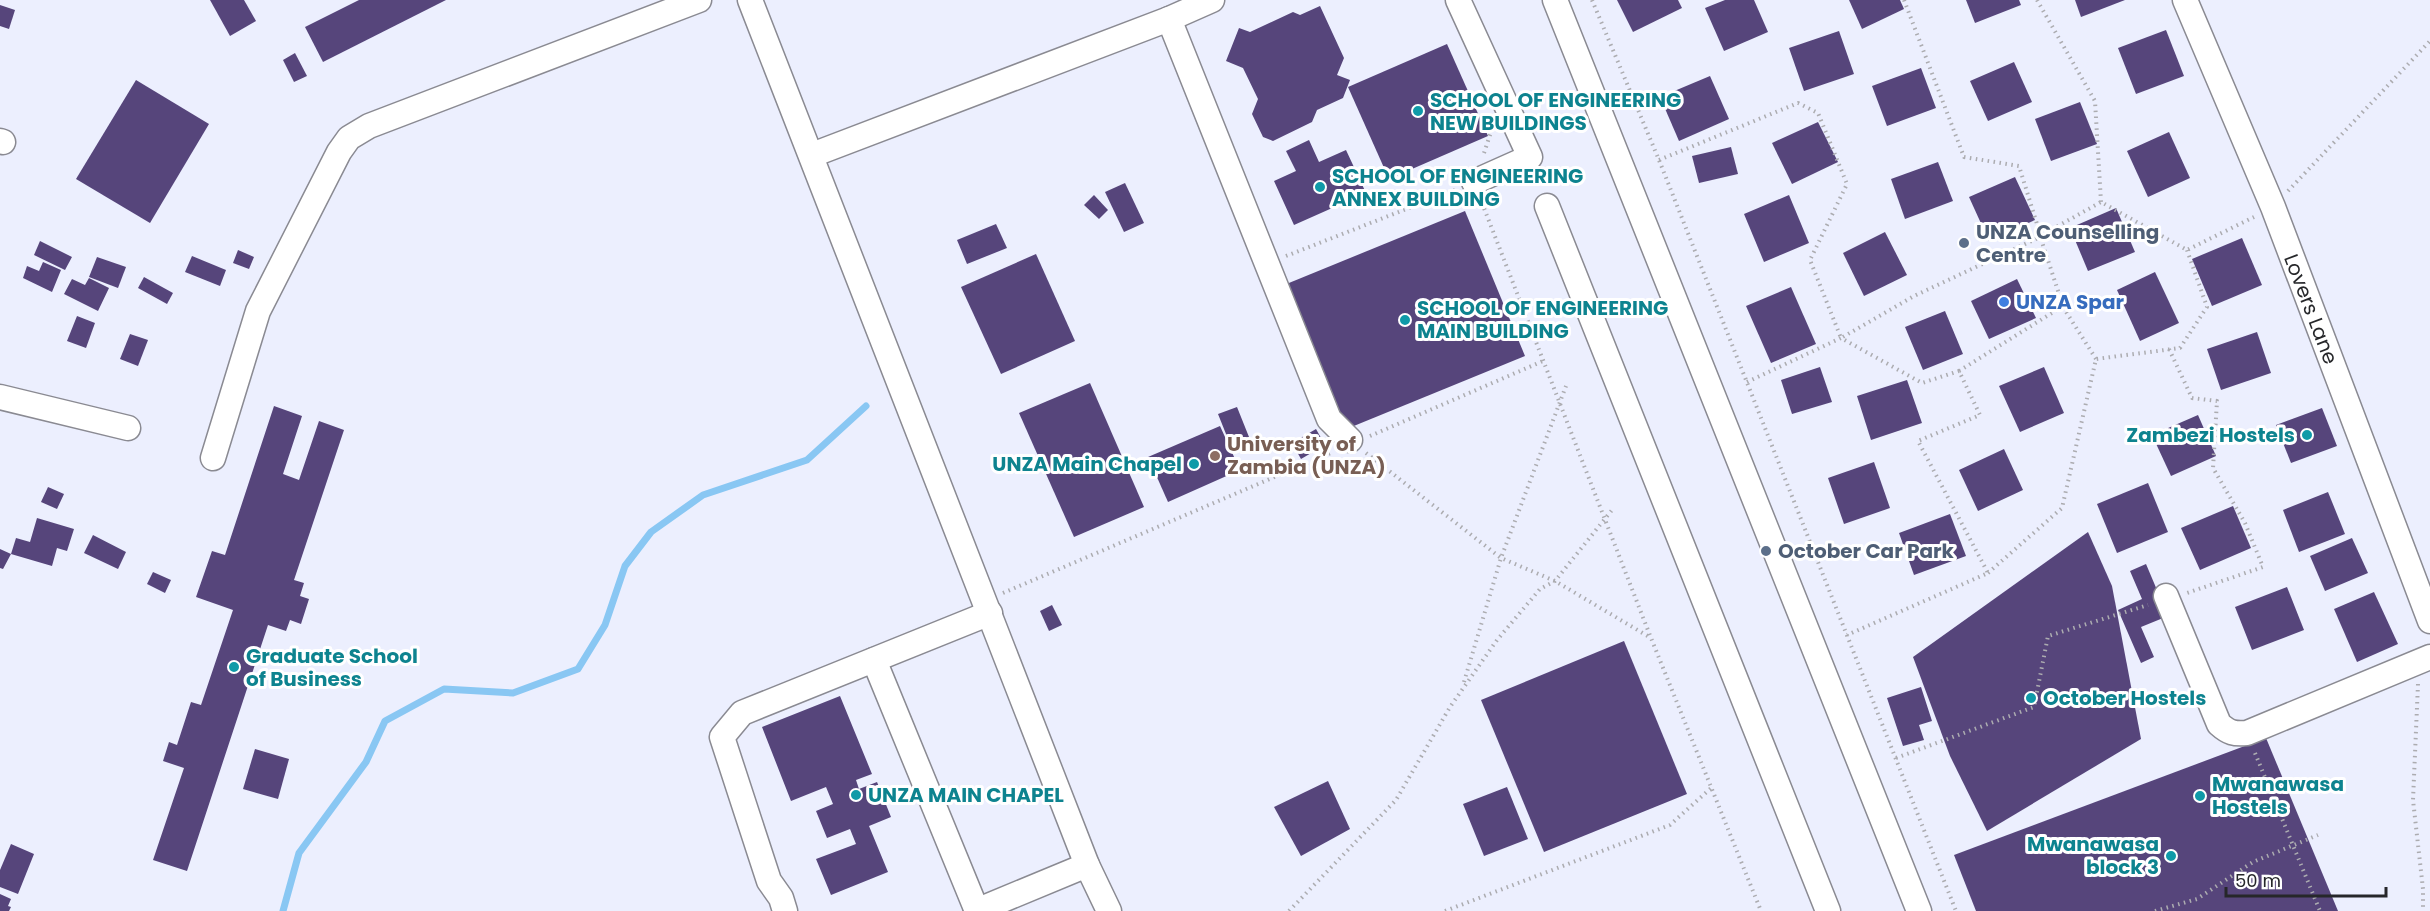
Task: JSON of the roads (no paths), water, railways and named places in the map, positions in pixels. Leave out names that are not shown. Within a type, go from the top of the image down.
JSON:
[{"type":"street","points":[[213,458],[258,311],[339,152],[349,138],[369,126],[699,0]]},
{"type":"street","points":[[750,0],[1088,865],[1109,911]]},
{"type":"street","points":[[1458,0],[1530,157],[1474,182]]},
{"type":"street","points":[[1555,0],[1919,911]]},
{"type":"street","name":"Lovers Lane","points":[[2185,0],[2273,207],[2430,621]]},
{"type":"street","points":[[812,155],[1169,19],[1197,3]]},
{"type":"street","points":[[1169,19],[1329,419],[1351,441]]},
{"type":"street","points":[[1547,206],[1828,911]]},
{"type":"street","points":[[0,397],[128,428]]},
{"type":"street","points":[[2166,598],[2219,724],[2228,732],[2235,734],[2247,733],[2427,658]]},
{"type":"street","points":[[785,911],[781,898],[769,881],[722,737],[742,713],[874,660],[987,607]]},
{"type":"street","points":[[874,660],[976,911],[1088,865]]},
{"type":"waterway","points":[[283,911],[299,853],[366,762],[385,721],[444,689],[513,693],[578,669],[605,625],[625,566],[651,532],[703,495],[807,460],[866,406]]},
{"type":"place","name":"SCHOOL OF ENGINEERING NEW BUILDINGS","points":[[1418,111]]},
{"type":"place","name":"SCHOOL OF ENGINEERING ANNEX BUILDING","points":[[1320,187]]},
{"type":"place","name":"UNZA Counselling Centre","points":[[1964,243]]},
{"type":"place","name":"UNZA Spar","points":[[2004,302]]},
{"type":"place","name":"SCHOOL OF ENGINEERING MAIN BUILDING","points":[[1405,320]]},
{"type":"place","name":"Zambezi Hostels","points":[[2307,435]]},
{"type":"place","name":"University of Zambia (UNZA)","points":[[1215,456]]},
{"type":"place","name":"UNZA Main Chapel","points":[[1194,464]]},
{"type":"place","name":"October Car Park","points":[[1766,551]]},
{"type":"place","name":"Graduate School of Business","points":[[234,667]]},
{"type":"place","name":"October Hostels","points":[[2031,698]]},
{"type":"place","name":"UNZA MAIN CHAPEL","points":[[856,795]]},
{"type":"place","name":"Mwanawasa Hostels","points":[[2200,796]]},
{"type":"place","name":"Mwanawasa block 3","points":[[2171,856]]}]
